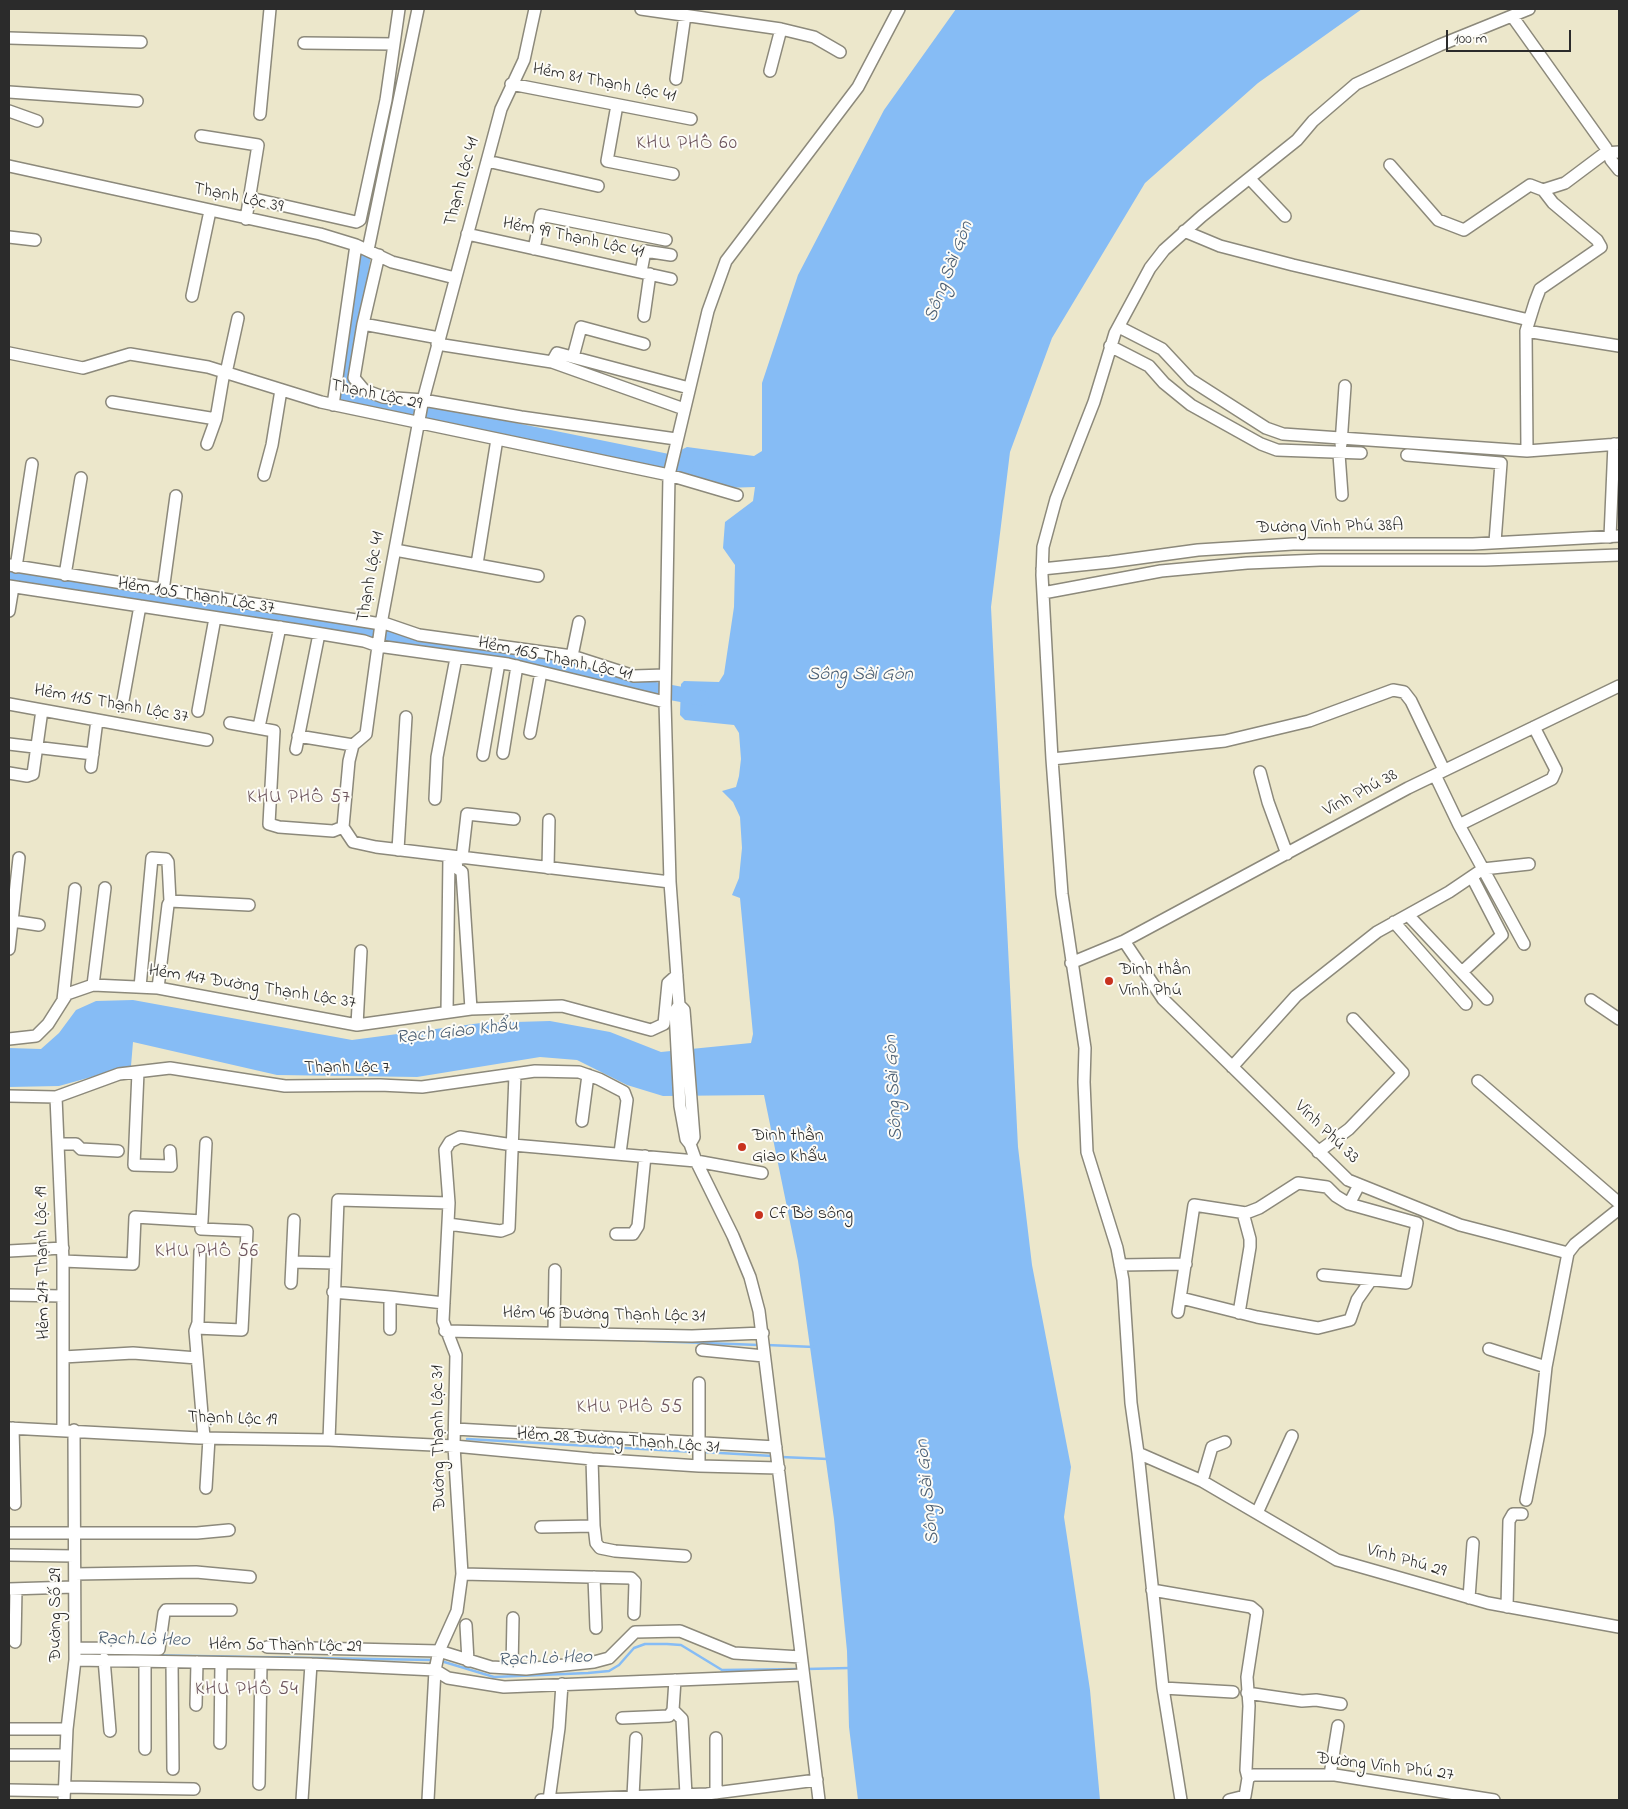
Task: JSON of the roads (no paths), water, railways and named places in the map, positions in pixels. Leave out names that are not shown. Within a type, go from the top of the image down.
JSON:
[{"type":"street","points":[[260,114],[270,9]]},
{"type":"street","points":[[250,198],[356,222],[360,220],[386,100],[399,9]]},
{"type":"street","points":[[418,9],[374,253],[354,378],[364,390],[383,397],[676,441]]},
{"type":"street","name":"Thạnh Lộc 41","points":[[343,827],[353,745],[366,734],[381,623],[418,423],[438,341],[501,109],[511,84],[524,60],[535,9]]},
{"type":"street","points":[[641,9],[685,15],[713,14],[814,37],[840,52]]},
{"type":"street","points":[[820,1800],[802,1667],[778,1457],[763,1345],[750,1277],[733,1236],[696,1161],[690,1144],[694,1138],[685,1106],[682,1045],[684,1010],[679,1005],[670,882],[665,702],[669,475],[708,311],[726,261],[858,87],[899,9]]},
{"type":"street","points":[[1181,1800],[1163,1688],[1131,1403],[1123,1280],[1087,1152],[1084,1082],[1085,1048],[1062,894],[1052,759],[1042,568],[1044,547],[1056,499],[1094,402],[1110,346],[1150,268],[1164,250],[1184,231],[1297,140],[1313,121],[1356,84],[1529,9]]},
{"type":"street","points":[[676,79],[685,15]]},
{"type":"street","points":[[1512,16],[1613,152],[1619,170]]},
{"type":"street","points":[[770,71],[781,29]]},
{"type":"street","points":[[9,38],[141,42]]},
{"type":"street","points":[[304,43],[394,44]]},
{"type":"street","name":"Hẻm 81 Thạnh Lộc 41","points":[[511,84],[691,119]]},
{"type":"street","points":[[9,92],[137,101]]},
{"type":"street","points":[[617,105],[607,161],[673,174]]},
{"type":"street","points":[[9,111],[36,122]]},
{"type":"street","points":[[201,136],[258,145],[246,219]]},
{"type":"street","points":[[1543,190],[1566,183],[1613,152]]},
{"type":"street","points":[[487,162],[598,186]]},
{"type":"street","points":[[1390,165],[1438,220],[1464,230],[1530,185],[1543,190],[1553,203],[1597,240],[1601,247],[1540,289],[1527,326],[1527,451]]},
{"type":"street","name":"Thạnh Lộc 39","points":[[9,166],[356,244],[392,262],[455,278]]},
{"type":"street","points":[[1250,179],[1285,216]]},
{"type":"street","points":[[192,296],[210,211]]},
{"type":"street","points":[[534,249],[541,215],[666,240]]},
{"type":"street","points":[[1184,231],[1220,246],[1527,326],[1619,346]]},
{"type":"street","name":"Hẻm 99 Thạnh Lộc 41","points":[[467,234],[672,279]]},
{"type":"street","points":[[9,237],[35,240]]},
{"type":"street","points":[[333,405],[356,244]]},
{"type":"street","points":[[644,316],[645,251],[671,255]]},
{"type":"street","points":[[207,444],[216,419],[238,318]]},
{"type":"street","points":[[362,324],[438,341],[552,362],[684,409]]},
{"type":"street","points":[[573,357],[582,327],[644,344]]},
{"type":"street","points":[[1119,327],[1162,349],[1191,380],[1266,428],[1282,434],[1361,453]]},
{"type":"street","points":[[1110,346],[1149,366],[1164,383],[1191,405],[1261,444],[1276,450],[1340,447],[1527,451],[1617,444],[1615,536]]},
{"type":"street","name":"Thạnh Lộc 29","points":[[9,353],[83,368],[130,354],[208,367],[333,405],[669,475],[737,495]]},
{"type":"street","points":[[552,362],[557,353],[689,388]]},
{"type":"street","points":[[1342,495],[1340,447],[1345,386]]},
{"type":"street","points":[[264,475],[272,445],[280,390]]},
{"type":"street","points":[[112,402],[216,419]]},
{"type":"street","points":[[477,564],[498,439]]},
{"type":"street","points":[[1407,455],[1501,463],[1495,542]]},
{"type":"street","points":[[32,464],[12,566],[163,591],[381,623],[418,635],[572,656],[634,676],[665,678]]},
{"type":"street","points":[[65,575],[81,478]]},
{"type":"street","points":[[163,591],[176,496]]},
{"type":"street","name":"Đường Vĩnh Phú 38A","points":[[1042,568],[1110,562],[1207,549],[1293,544],[1495,542],[1615,536]]},
{"type":"street","points":[[395,550],[538,576]]},
{"type":"street","points":[[1043,593],[1161,571],[1247,563],[1320,560],[1485,560],[1619,555]]},
{"type":"street","points":[[9,611],[11,587]]},
{"type":"street","name":"Hẻm 105 Thạnh Lộc 37","points":[[11,587],[280,627],[378,644]]},
{"type":"street","points":[[122,706],[140,606]]},
{"type":"street","points":[[198,711],[215,618]]},
{"type":"street","points":[[572,656],[578,622]]},
{"type":"street","points":[[259,727],[280,627]]},
{"type":"street","points":[[296,749],[319,634]]},
{"type":"street","name":"Hẻm 165 Thạnh Lộc 41","points":[[378,644],[456,658],[517,666],[665,702]]},
{"type":"street","points":[[435,799],[437,757],[456,658]]},
{"type":"street","points":[[483,756],[500,663]]},
{"type":"street","points":[[503,753],[517,666]]},
{"type":"street","points":[[530,733],[542,672]]},
{"type":"street","name":"Vĩnh Phú 38","points":[[1071,963],[1124,941],[1439,773],[1619,686]]},
{"type":"street","points":[[1052,759],[1225,741],[1309,721],[1392,690],[1404,692],[1411,701],[1458,825],[1524,944]]},
{"type":"street","name":"Hẻm 115 Thạnh Lộc 37","points":[[9,704],[207,740]]},
{"type":"street","points":[[9,773],[27,776],[34,774],[42,710]]},
{"type":"street","points":[[398,850],[406,717]]},
{"type":"street","points":[[91,767],[97,720]]},
{"type":"street","points":[[230,723],[273,730],[275,735],[269,824],[279,827],[333,831],[343,827],[353,842],[398,850],[670,882]]},
{"type":"street","points":[[1458,825],[1552,779],[1556,770],[1534,727]]},
{"type":"street","points":[[298,736],[353,745]]},
{"type":"street","points":[[9,744],[37,749],[93,754]]},
{"type":"street","points":[[1260,772],[1268,802],[1287,854]]},
{"type":"street","points":[[447,1012],[455,857],[467,814],[514,819]]},
{"type":"street","points":[[548,868],[550,820]]},
{"type":"street","points":[[455,857],[457,868],[462,872],[471,1009]]},
{"type":"street","points":[[9,949],[20,858]]},
{"type":"street","points":[[140,987],[152,858],[166,859],[168,862],[170,901],[158,988]]},
{"type":"street","points":[[1232,1067],[1296,996],[1378,932],[1483,869],[1529,864]]},
{"type":"street","points":[[1462,972],[1502,935],[1472,877]]},
{"type":"street","points":[[93,985],[105,888]]},
{"type":"street","points":[[63,1000],[75,889]]},
{"type":"street","points":[[170,901],[249,905]]},
{"type":"street","points":[[1408,915],[1487,999]]},
{"type":"street","points":[[12,921],[38,925]]},
{"type":"street","points":[[1394,922],[1466,1004]]},
{"type":"street","name":"Vĩnh Phú 33","points":[[1124,941],[1163,999],[1318,1152],[1358,1188],[1460,1225],[1568,1253]]},
{"type":"street","points":[[357,1025],[361,950]]},
{"type":"street","name":"Hẻm 147 Đường Thạnh Lộc 37","points":[[9,1039],[36,1036],[48,1024],[67,994],[93,985],[158,988],[357,1025],[471,1009],[562,1006],[651,1030],[664,1024],[668,983],[677,975]]},
{"type":"street","points":[[1591,1000],[1619,1019]]},
{"type":"street","points":[[1318,1152],[1349,1129],[1404,1073],[1353,1019]]},
{"type":"street","name":"Thạnh Lộc 7","points":[[9,1096],[56,1097],[119,1074],[170,1068],[285,1086],[380,1085],[422,1087],[535,1071],[579,1072],[624,1092],[627,1100],[620,1153]]},
{"type":"street","points":[[138,1072],[134,1165],[171,1166],[170,1151]]},
{"type":"street","points":[[448,1224],[501,1230],[509,1228],[515,1075]]},
{"type":"street","points":[[582,1121],[588,1075]]},
{"type":"street","points":[[1478,1081],[1619,1204]]},
{"type":"street","name":"Hẻm 217 Thạnh Lộc 19","points":[[56,1097],[64,1144],[63,1357],[69,1430]]},
{"type":"street","name":"Đường Thạnh Lộc 31","points":[[428,1800],[437,1661],[457,1611],[462,1574],[454,1446],[456,1355],[442,1321],[449,1203],[445,1150],[450,1142],[460,1137],[512,1145],[696,1161],[762,1173]]},
{"type":"street","points":[[196,1328],[242,1330],[246,1231],[201,1229],[206,1143]]},
{"type":"street","points":[[64,1144],[81,1149],[118,1151]]},
{"type":"street","points":[[616,1234],[633,1234],[636,1231],[645,1156]]},
{"type":"street","points":[[1178,1312],[1194,1205],[1243,1213],[1259,1208],[1298,1184],[1327,1187],[1336,1196],[1350,1203],[1417,1223],[1406,1283],[1323,1274]]},
{"type":"street","points":[[1350,1203],[1358,1188]]},
{"type":"street","points":[[329,1440],[333,1292],[338,1200],[449,1203]]},
{"type":"street","points":[[1526,1500],[1539,1433],[1546,1367],[1568,1253],[1575,1244],[1619,1209]]},
{"type":"street","points":[[1239,1313],[1250,1247],[1250,1239],[1243,1213]]},
{"type":"street","points":[[63,1261],[133,1264],[135,1217],[202,1221]]},
{"type":"street","points":[[291,1283],[294,1220]]},
{"type":"street","points":[[9,1252],[63,1248]]},
{"type":"street","points":[[200,1251],[196,1328],[197,1358],[207,1438],[206,1488]]},
{"type":"street","points":[[292,1262],[335,1263]]},
{"type":"street","points":[[1120,1265],[1186,1264]]},
{"type":"street","points":[[554,1270],[554,1332]]},
{"type":"street","points":[[1180,1298],[1239,1313],[1318,1328],[1345,1323],[1350,1320],[1357,1300],[1371,1280]]},
{"type":"street","points":[[333,1292],[444,1303]]},
{"type":"street","points":[[9,1295],[63,1296]]},
{"type":"street","points":[[390,1297],[390,1329]]},
{"type":"street","name":"Hẻm 46 Đường Thạnh Lộc 31","points":[[445,1331],[692,1336],[763,1345]]},
{"type":"street","points":[[702,1350],[763,1345]]},
{"type":"street","points":[[1489,1349],[1546,1367]]},
{"type":"street","points":[[63,1357],[133,1353],[197,1358]]},
{"type":"street","points":[[699,1383],[699,1453]]},
{"type":"street","points":[[11,1428],[15,1504]]},
{"type":"street","name":"Thạnh Lộc 19","points":[[11,1428],[207,1438],[329,1440],[454,1446]]},
{"type":"street","points":[[455,1428],[699,1453],[778,1457]]},
{"type":"street","name":"Đường Số 29","points":[[65,1793],[65,1755],[75,1654],[74,1533],[69,1430]]},
{"type":"street","points":[[1257,1513],[1292,1436]]},
{"type":"street","points":[[1202,1481],[1212,1447],[1224,1442]]},
{"type":"street","name":"Hẻm 28 Đường Thạnh Lộc 31","points":[[454,1446],[592,1459],[699,1453],[778,1457]]},
{"type":"street","name":"Vĩnh Phú 29","points":[[1138,1457],[1202,1481],[1337,1560],[1469,1598],[1619,1628]]},
{"type":"street","points":[[592,1459],[594,1526],[596,1543],[600,1548],[615,1551],[685,1556]]},
{"type":"street","points":[[1507,1606],[1509,1521],[1514,1514],[1522,1514]]},
{"type":"street","points":[[541,1526],[594,1526]]},
{"type":"street","points":[[9,1533],[196,1533],[229,1530]]},
{"type":"street","points":[[1469,1598],[1473,1543]]},
{"type":"street","points":[[9,1556],[74,1556]]},
{"type":"street","points":[[75,1574],[196,1572],[250,1577]]},
{"type":"street","points":[[462,1574],[631,1578],[635,1582],[634,1614]]},
{"type":"street","points":[[594,1577],[596,1628]]},
{"type":"street","points":[[15,1642],[12,1625],[12,1589],[74,1587]]},
{"type":"street","points":[[1152,1590],[1255,1608],[1257,1612],[1251,1643],[1248,1693],[1246,1770],[1248,1788],[1245,1796],[1241,1799],[1228,1800]]},
{"type":"street","points":[[75,1654],[159,1649],[166,1610],[231,1610]]},
{"type":"street","points":[[512,1668],[513,1618]]},
{"type":"street","points":[[466,1625],[468,1661]]},
{"type":"street","points":[[267,1647],[437,1661],[468,1661],[491,1667],[512,1668],[562,1666],[609,1658],[627,1639],[640,1632],[680,1631],[734,1653],[802,1667]]},
{"type":"street","name":"Hẻm 50 Thạnh Lộc 29","points":[[75,1654],[104,1660],[145,1662],[311,1664],[437,1661]]},
{"type":"street","points":[[104,1660],[110,1731]]},
{"type":"street","points":[[437,1661],[448,1678],[504,1687],[675,1680],[802,1667]]},
{"type":"street","points":[[145,1662],[145,1749]]},
{"type":"street","points":[[172,1662],[173,1769]]},
{"type":"street","points":[[196,1705],[197,1662]]},
{"type":"street","points":[[220,1663],[220,1743]]},
{"type":"street","points":[[259,1784],[261,1664]]},
{"type":"street","points":[[302,1800],[311,1664]]},
{"type":"street","points":[[622,1718],[669,1716],[673,1710],[675,1680]]},
{"type":"street","points":[[549,1800],[559,1728],[562,1684]]},
{"type":"street","points":[[1163,1688],[1233,1692]]},
{"type":"street","points":[[1248,1693],[1302,1701],[1316,1700],[1341,1704]]},
{"type":"street","points":[[673,1710],[682,1720],[686,1795]]},
{"type":"street","points":[[1330,1775],[1338,1726]]},
{"type":"street","points":[[9,1728],[67,1729]]},
{"type":"street","points":[[633,1796],[636,1738]]},
{"type":"street","points":[[710,1796],[716,1738]]},
{"type":"street","points":[[9,1754],[65,1755]]},
{"type":"street","name":"Đường Vĩnh Phú 27","points":[[1248,1778],[1253,1775],[1330,1775],[1428,1795],[1494,1800]]},
{"type":"street","points":[[541,1800],[633,1796],[746,1795],[816,1780]]},
{"type":"street","points":[[9,1790],[65,1793],[194,1789]]},
{"type":"water","points":[[956,9],[1362,9],[1258,83],[1145,183],[1052,338],[1010,452],[991,607],[1018,1147],[1032,1265],[1071,1467],[1064,1517],[1090,1690],[1100,1800],[858,1800],[849,1727],[847,1651],[834,1519],[798,1261],[764,1095],[663,1096],[627,1085],[577,1060],[540,1057],[417,1077],[277,1075],[133,1042],[131,1066],[59,1086],[9,1087],[9,1048],[41,1049],[59,1033],[76,1010],[96,1001],[133,1000],[352,1040],[481,1023],[550,1021],[610,1032],[661,1052],[751,1043],[753,1034],[740,898],[732,895],[739,878],[742,848],[740,817],[733,802],[722,791],[736,787],[741,759],[739,733],[734,725],[685,720],[680,715],[681,684],[684,681],[719,682],[724,674],[734,607],[735,565],[723,548],[725,522],[753,501],[755,487],[725,488],[676,472],[681,450],[687,447],[754,456],[762,451],[762,383],[798,275],[884,110]]},
{"type":"waterway","points":[[363,258],[341,395],[686,465]]},
{"type":"waterway","points":[[9,575],[460,648],[556,666],[602,680],[701,698]]},
{"type":"waterway","points":[[624,1340],[759,1345]]},
{"type":"waterway","points":[[767,1345],[814,1347]]},
{"type":"waterway","points":[[467,1439],[695,1452]]},
{"type":"waterway","points":[[703,1452],[773,1456]]},
{"type":"waterway","points":[[781,1457],[828,1459]]},
{"type":"waterway","name":"Rạch Lò Heo","points":[[441,1661],[494,1677],[588,1673],[609,1671],[619,1665],[634,1648],[645,1644],[667,1644],[681,1645],[722,1670],[800,1669]]},
{"type":"waterway","name":"Rạch Lò Heo","points":[[79,1654],[433,1660]]},
{"type":"waterway","name":"Rạch Lò Heo","points":[[806,1669],[850,1668]]},
{"type":"place","name":"Đình thần Vĩnh Phú","points":[[1109,981]]},
{"type":"place","name":"Đình thần Giao Khẩu","points":[[742,1147]]},
{"type":"place","name":"Cf Bờ sông","points":[[759,1215]]},
{"type":"district","name":"KHU PHỐ 60","points":[[687,145]]},
{"type":"district","name":"KHU PHỐ 57","points":[[299,799]]},
{"type":"district","name":"KHU PHỐ 56","points":[[207,1253]]},
{"type":"district","name":"KHU PHỐ 55","points":[[630,1409]]},
{"type":"district","name":"KHU PHỐ 54","points":[[247,1691]]},
{"type":"water label","name":"Sông Sài Gòn","points":[[950,272]]},
{"type":"water label","name":"Sông Sài Gòn","points":[[860,676]]},
{"type":"water label","name":"Rạch Giao Khẩu","points":[[457,1033]]},
{"type":"water label","name":"Sông Sài Gòn","points":[[895,1088]]},
{"type":"water label","name":"Sông Sài Gòn","points":[[929,1492]]}]
